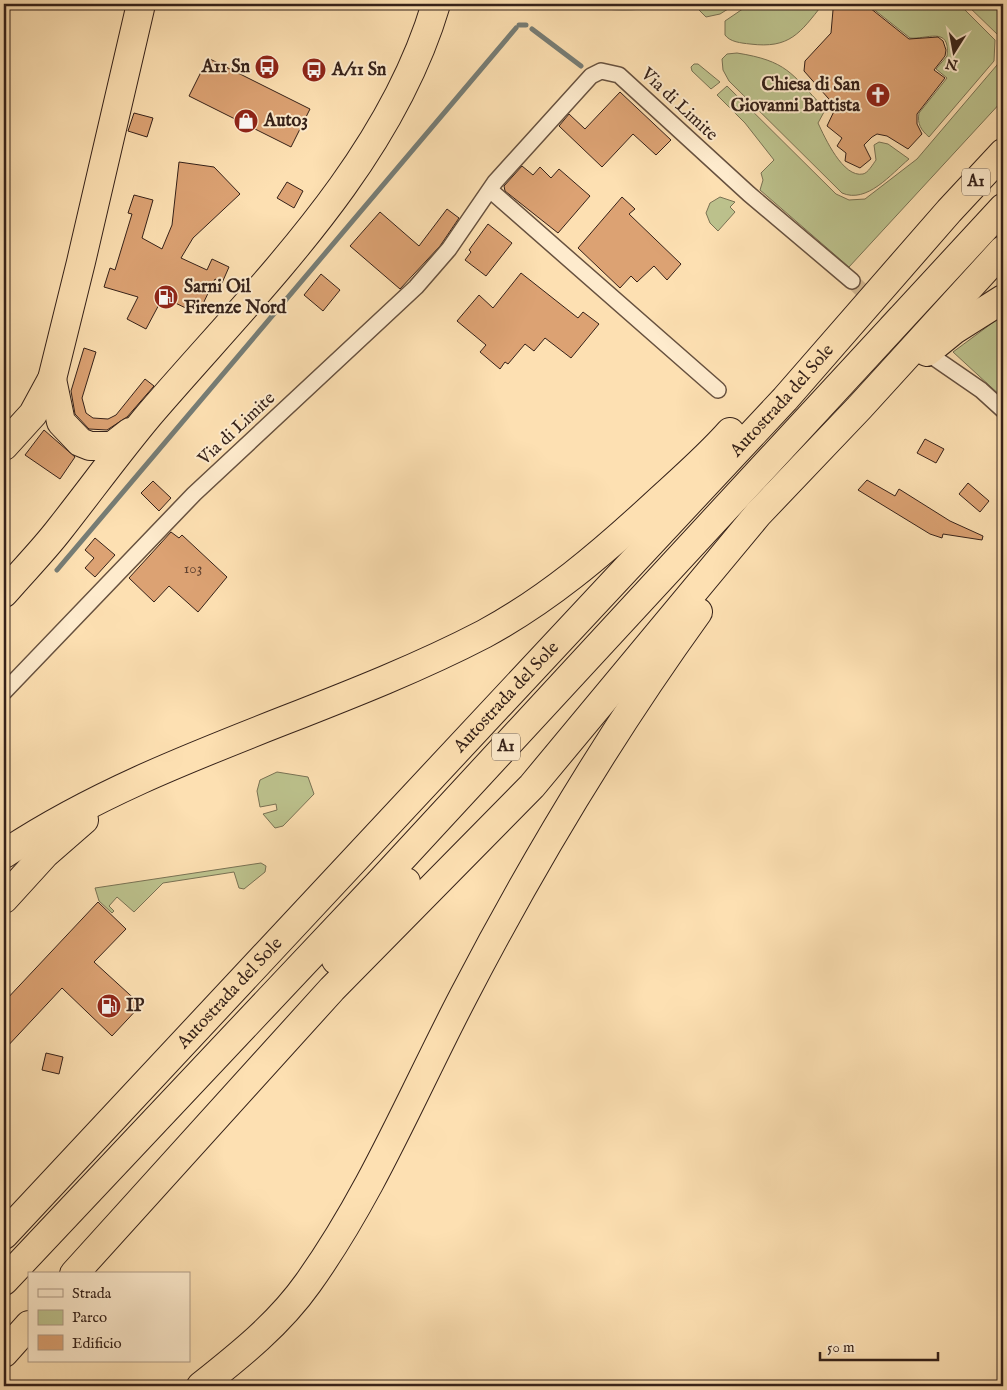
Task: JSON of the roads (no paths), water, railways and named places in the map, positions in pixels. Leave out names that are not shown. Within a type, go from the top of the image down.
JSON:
[{"type":"highway","points":[[4,446],[33,414],[52,379],[141,4]]},
{"type":"highway","points":[[4,592],[57,532],[148,417],[333,200],[378,132],[422,48],[436,4]]},
{"type":"highway","name":"Autostrada del Sole","points":[[4,1235],[785,399],[949,211],[1003,153]]},
{"type":"highway","name":"Autostrada del Sole","points":[[4,1281],[381,881],[1003,208]]},
{"type":"highway","points":[[4,854],[39,831],[119,790],[388,677],[482,634],[554,590],[629,528],[728,436],[794,363],[949,211]]},
{"type":"highway","points":[[76,1272],[332,988],[532,786],[758,514],[792,481],[1003,250]]},
{"type":"highway","points":[[860,407],[954,330],[1003,299]]},
{"type":"highway","points":[[52,379],[61,422],[72,436],[90,446],[112,446],[148,417]]},
{"type":"highway","points":[[201,1386],[254,1344],[300,1292],[352,1216],[464,996],[562,823],[652,678],[792,481]]},
{"type":"highway","points":[[212,1119],[352,941],[589,683],[617,646],[633,616],[657,583]]},
{"type":"highway","points":[[4,899],[44,854],[119,790]]},
{"type":"highway","points":[[4,1353],[28,1326]]},
{"type":"street","name":"Via di Limite","points":[[4,692],[194,494],[416,287],[449,249],[490,190],[591,76],[601,71],[611,71],[619,75],[749,194],[852,281]]},
{"type":"street","points":[[490,190],[718,390]]},
{"type":"street","points":[[936,359],[982,390],[1003,410]]},
{"type":"waterway","points":[[519,25],[526,25]]},
{"type":"waterway","points":[[57,570],[516,28]]},
{"type":"waterway","points":[[532,29],[581,66]]},
{"type":"tunnel","points":[[852,281],[923,348]]},
{"type":"place","name":"A11 Sn","points":[[267,67]]},
{"type":"place","name":"A/11 Sn","points":[[314,70]]},
{"type":"place","name":"Chiesa di San Giovanni Battista","points":[[878,95]]},
{"type":"place","name":"Auto3","points":[[246,121]]},
{"type":"place","name":"Sarni Oil Firenze Nord","points":[[166,297]]},
{"type":"place","name":"IP","points":[[109,1006]]}]
